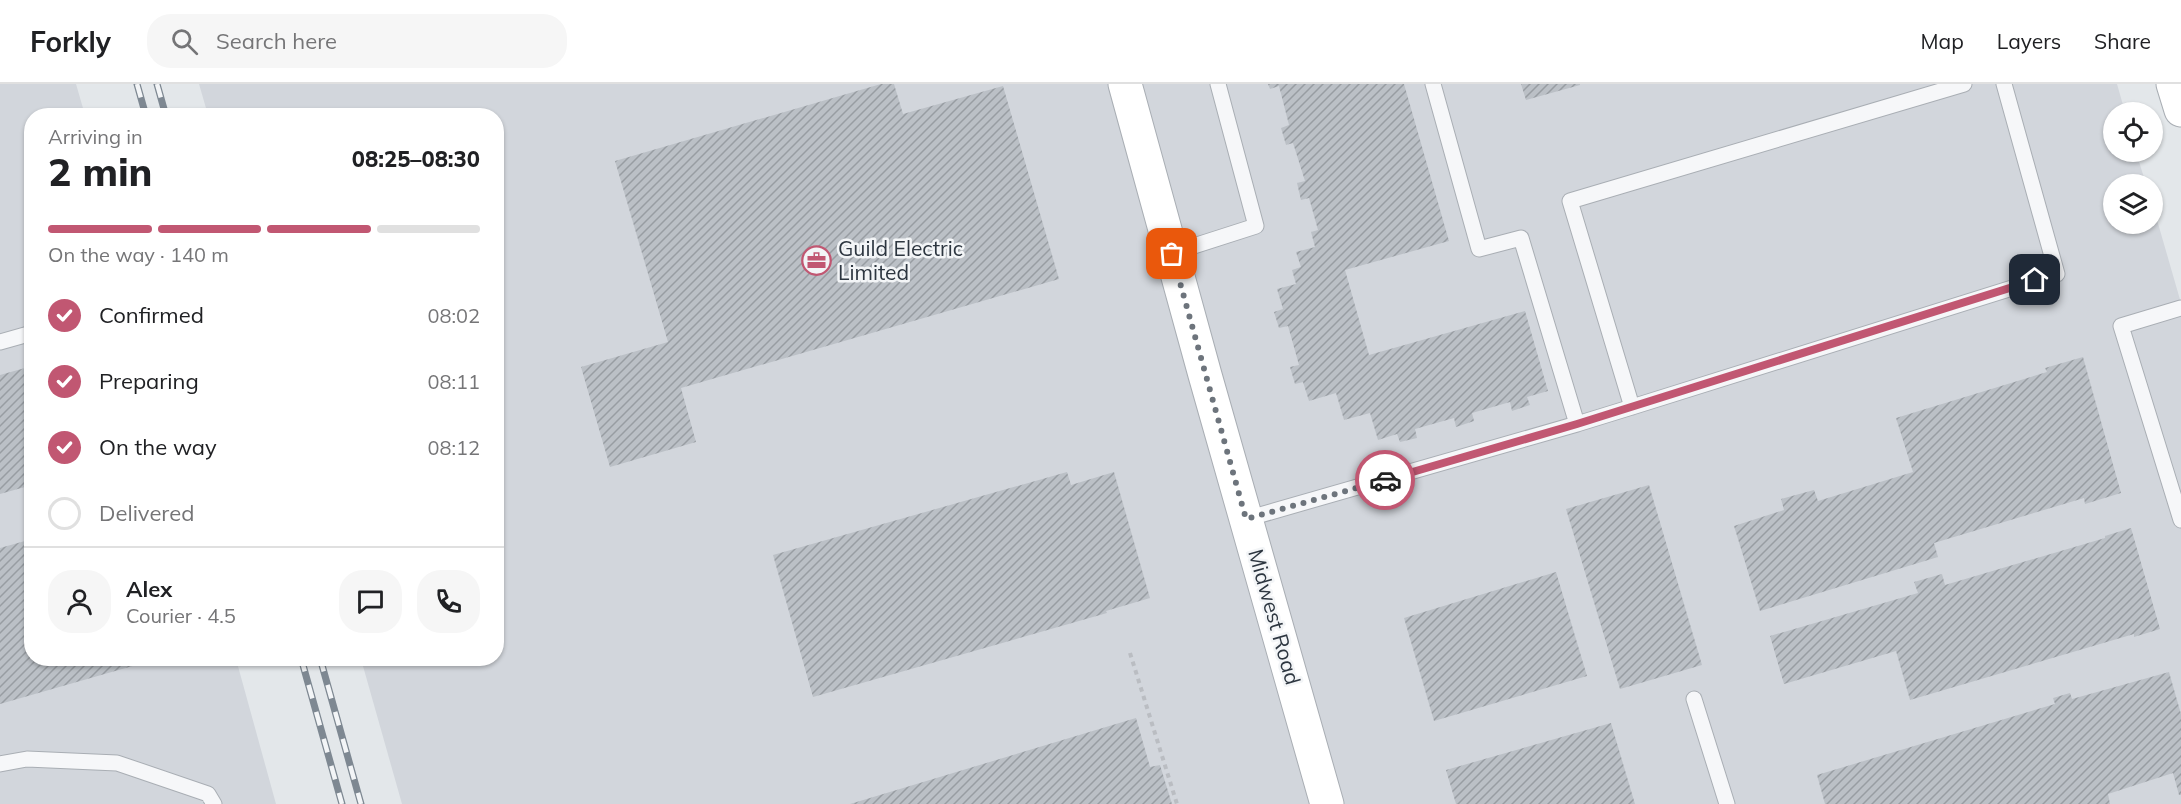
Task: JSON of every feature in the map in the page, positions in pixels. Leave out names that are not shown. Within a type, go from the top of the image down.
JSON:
[{"type":"street","name":"Midwest Road","points":[[1125,84],[1327,804]]},
{"type":"street","points":[[2173,84],[2181,110]]},
{"type":"lane","points":[[1172,254],[1256,226],[1218,84]]},
{"type":"lane","points":[[1433,84],[1479,249],[1521,238],[1577,424]]},
{"type":"lane","points":[[1632,406],[1570,201],[1964,84]]},
{"type":"lane","points":[[1246,519],[1577,424],[2058,274],[2004,84]]},
{"type":"lane","points":[[2181,309],[2121,326],[2177,491],[2181,520]]},
{"type":"lane","points":[[0,342],[24,335]]},
{"type":"lane","points":[[1694,699],[1727,804]]},
{"type":"lane","points":[[0,764],[27,759],[117,763],[208,794],[214,804]]},
{"type":"path","points":[[1130,653],[1177,804]]},
{"type":"shaded area","points":[[0,84],[76,84],[83,108],[24,108],[24,666],[238,666],[276,804],[0,804]]},
{"type":"shaded area","points":[[199,84],[2117,84],[2122,102],[2103,102],[2103,162],[2139,162],[2143,174],[2103,174],[2103,234],[2161,234],[2181,303],[2181,804],[402,804],[363,666],[504,666],[504,108],[206,108]]},
{"type":"building","points":[[881,84],[894,84],[903,114],[1003,86],[1059,279],[681,388],[696,442],[610,467],[581,367],[668,342],[615,161]]},
{"type":"building","points":[[1268,84],[1404,84],[1449,241],[1345,270],[1369,355],[1525,311],[1548,391],[1527,397],[1530,405],[1512,411],[1510,402],[1472,413],[1474,421],[1456,427],[1454,418],[1415,429],[1417,438],[1400,442],[1397,434],[1378,440],[1370,413],[1344,420],[1336,393],[1309,401],[1303,382],[1295,384],[1290,367],[1299,365],[1288,326],[1279,328],[1274,312],[1283,309],[1277,289],[1296,284],[1292,270],[1301,267],[1296,252],[1315,247],[1311,232],[1318,230],[1309,198],[1301,200],[1297,183],[1305,181],[1293,143],[1286,145],[1281,128],[1289,125],[1279,86],[1270,89]]},
{"type":"building","points":[[1521,84],[1580,84],[1580,85],[1526,100]]},
{"type":"building","points":[[2083,357],[2121,493],[2085,504],[2084,498],[1934,543],[1938,557],[1760,611],[1734,526],[1784,510],[1781,499],[1814,490],[1818,501],[1913,472],[1896,418],[2047,372],[2045,368]]},
{"type":"building","points":[[24,368],[24,487],[0,494],[0,375]]},
{"type":"building","points":[[1067,472],[1071,485],[1114,472],[1150,598],[1106,611],[1107,613],[813,697],[773,555]]},
{"type":"building","points":[[1649,485],[1702,665],[1620,689],[1566,509]]},
{"type":"building","points":[[2131,528],[2160,629],[2134,637],[2134,634],[1910,700],[1896,651],[1784,684],[1770,636],[1918,593],[1914,582],[1942,574],[1945,585],[2105,538],[2105,536]]},
{"type":"building","points":[[24,541],[24,666],[133,666],[0,704],[0,548]]},
{"type":"building","points":[[1556,572],[1587,676],[1434,721],[1404,618]]},
{"type":"building","points":[[2169,672],[2181,714],[2181,795],[2179,795],[2173,773],[2108,794],[2110,804],[1825,804],[1817,775],[2055,704],[2053,698],[2070,693],[2072,699]]},
{"type":"building","points":[[1136,718],[1150,767],[1160,765],[1172,804],[850,804]]},
{"type":"building","points":[[1611,723],[1635,804],[1456,804],[1446,770]]},
{"type":"railway","points":[[137,84],[144,108]]},
{"type":"railway","points":[[157,84],[164,108]]},
{"type":"railway","points":[[303,666],[342,804]]},
{"type":"railway","points":[[322,666],[361,804]]},
{"type":"way so far","points":[[1172,254],[1246,519],[1385,480]]},
{"type":"place","name":"Guild Electric Limited","points":[[817,261]]},
{"type":"route","points":[[1385,480],[1577,424],[2035,280]]}]
